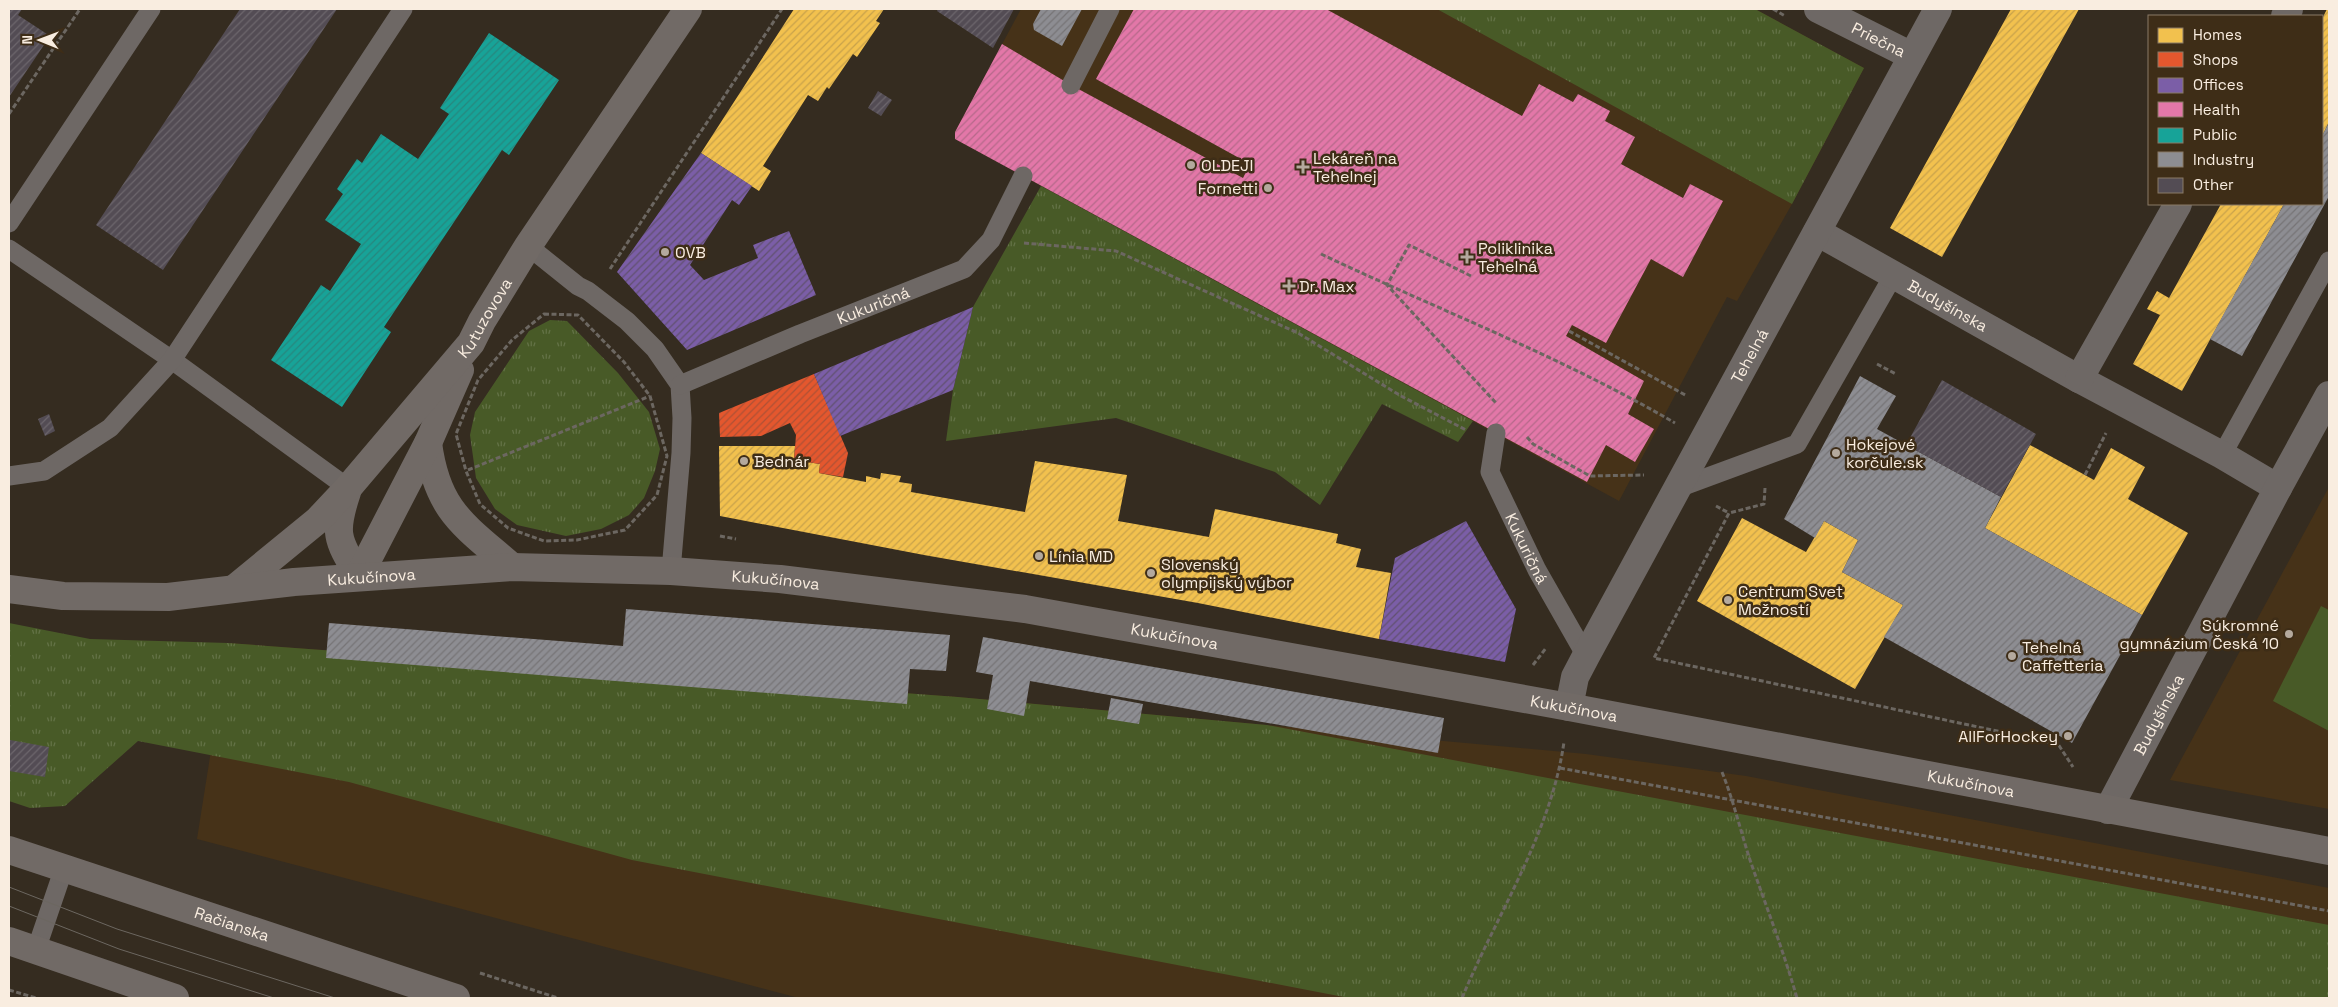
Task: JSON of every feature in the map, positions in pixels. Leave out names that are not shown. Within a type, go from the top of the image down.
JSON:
[{"type":"street","name":"Kutuzovova","points":[[235,588],[318,520],[348,488],[471,343],[482,321],[528,246],[688,9]]},
{"type":"street","name":"Priečna","points":[[1818,9],[1912,56]]},
{"type":"street","name":"Tehelná","points":[[1570,707],[1575,677],[1586,656],[1938,9]]},
{"type":"street","points":[[2079,379],[2177,205]]},
{"type":"street","name":"Budyšínska","points":[[1817,232],[2079,379],[2222,455],[2278,488]]},
{"type":"street","points":[[359,576],[428,443],[471,343]]},
{"type":"street","name":"Budyšínska","points":[[2108,810],[2329,395]]},
{"type":"street","points":[[428,443],[431,469],[450,510],[462,524],[512,567]]},
{"type":"street","points":[[348,488],[338,517],[338,532],[342,546],[359,576]]},
{"type":"street","name":"Kukučínova","points":[[9,589],[63,596],[108,598],[168,597],[235,588],[359,576],[512,567],[671,571],[780,579],[1026,609],[1721,735],[2329,851]]},
{"type":"street","name":"Račianska","points":[[9,850],[456,998]]},
{"type":"street","points":[[9,941],[175,998]]},
{"type":"lane","points":[[9,223],[151,9]]},
{"type":"lane","points":[[9,476],[44,471],[110,428],[172,360],[403,9]]},
{"type":"lane","points":[[1071,85],[1110,9]]},
{"type":"lane","name":"Kukuričná","points":[[680,385],[800,334],[964,269],[991,240],[1023,176]]},
{"type":"lane","points":[[528,246],[578,286],[588,291],[627,321],[655,349],[680,385],[681,453],[671,571]]},
{"type":"lane","points":[[9,249],[172,360],[348,488]]},
{"type":"lane","points":[[2222,455],[2329,261]]},
{"type":"lane","points":[[1678,488],[1797,444],[1893,276]]},
{"type":"lane","points":[[1490,472],[1496,433]]},
{"type":"lane","name":"Kukuričná","points":[[1490,472],[1538,570],[1586,656]]},
{"type":"lane","points":[[36,950],[64,868]]},
{"type":"path","points":[[9,114],[80,9]]},
{"type":"path","points":[[610,269],[782,9]]},
{"type":"path","points":[[991,240],[1116,251],[1298,333],[1401,396],[1464,429],[1490,472]]},
{"type":"path","points":[[1387,285],[1409,244],[1470,276]]},
{"type":"path","points":[[1321,254],[1579,372],[1634,399],[1703,440]]},
{"type":"path","points":[[1387,285],[1500,408]]},
{"type":"path","points":[[544,314],[578,316],[624,362],[650,396],[667,456],[657,495],[625,530],[577,540],[544,542],[508,528],[480,504],[466,471],[456,434],[478,380],[512,340],[544,314]]},
{"type":"path","points":[[1569,330],[1695,400]]},
{"type":"path","points":[[466,471],[650,396]]},
{"type":"path","points":[[2085,474],[2107,431]]},
{"type":"path","points":[[1526,436],[1533,444],[1590,476]]},
{"type":"path","points":[[1532,667],[1566,620]]},
{"type":"path","points":[[1666,637],[1654,658],[2058,744],[2075,770]]},
{"type":"path","points":[[1462,998],[1531,850],[1551,798],[1560,768],[1570,707]]},
{"type":"path","points":[[1721,735],[1717,761],[1733,800],[1751,862],[1777,932],[1797,998]]},
{"type":"path","points":[[1560,768],[2329,911]]},
{"type":"path","points":[[9,990],[36,998]]},
{"type":"shaded area","name":"Poliklinika Tehelná","points":[[1021,9],[1755,9],[1864,68],[1792,204],[1737,301],[1727,297],[1619,501],[955,139],[955,132]]},
{"type":"shaded area","name":"Súkromné gymnázium Česká 10","points":[[2329,487],[2329,809],[2170,780]]},
{"type":"shaded area","points":[[228,643],[958,697],[1586,754],[1746,776],[2329,888],[2329,998],[799,998],[197,839]]},
{"type":"green space","points":[[1437,9],[1755,9],[1864,68],[1792,204]]},
{"type":"green space","points":[[1041,186],[1473,421],[1458,442],[1382,404],[1320,505],[1275,472],[1116,418],[946,441],[953,390],[973,307]]},
{"type":"green space","points":[[550,320],[567,321],[618,373],[649,412],[660,449],[655,471],[644,498],[629,515],[601,529],[566,536],[517,525],[495,509],[476,478],[470,435],[475,412],[529,331]]},
{"type":"green space","points":[[2321,606],[2329,610],[2329,731],[2273,701]]},
{"type":"green space","points":[[9,623],[90,639],[228,643],[958,697],[1267,725],[2329,925],[2329,998],[1349,998],[632,860],[349,782],[138,741],[65,806],[30,808],[9,801]]},
{"type":"building: Homes","points":[[794,9],[884,9],[876,21],[880,23],[857,57],[853,54],[829,89],[827,87],[818,101],[808,95],[763,166],[771,171],[759,191],[701,153]]},
{"type":"building: Homes","points":[[2011,9],[2079,9],[1942,257],[1890,228]]},
{"type":"building: Homes","points":[[2327,9],[2329,9],[2329,122],[2323,134],[2323,17]]},
{"type":"building: Homes","points":[[2220,205],[2283,205],[2182,391],[2133,364],[2160,315],[2147,309],[2157,291],[2169,298]]},
{"type":"building: Homes","points":[[2030,445],[2094,480],[2111,448],[2145,467],[2128,499],[2188,533],[2142,615],[1985,528]]},
{"type":"building: Homes","points":[[719,446],[795,446],[794,460],[820,464],[819,473],[866,482],[866,476],[880,479],[881,473],[901,476],[899,482],[912,484],[911,492],[1025,512],[1035,461],[1127,475],[1118,521],[1209,537],[1215,509],[1338,534],[1336,543],[1361,549],[1356,567],[1391,573],[1379,639],[1198,603],[924,555],[720,516]]},
{"type":"building: Homes","points":[[1742,518],[1806,552],[1824,521],[1858,540],[1842,572],[1903,605],[1855,689],[1697,601]]},
{"type":"building: Shops","points":[[814,374],[848,453],[843,477],[819,473],[820,464],[794,460],[796,435],[790,423],[761,436],[720,437],[719,413]]},
{"type":"building: Offices","name":"OVB","points":[[701,153],[752,186],[739,205],[732,200],[690,265],[704,280],[758,258],[753,245],[789,231],[816,295],[687,350],[617,272]]},
{"type":"building: Offices","points":[[973,307],[953,390],[840,436],[814,374]]},
{"type":"building: Offices","points":[[1466,521],[1516,609],[1505,662],[1379,639],[1395,558]]},
{"type":"building: Health","name":"Poliklinika Tehelná","points":[[1134,9],[1326,9],[1522,116],[1539,84],[1573,102],[1578,94],[1610,111],[1605,121],[1635,137],[1621,164],[1683,198],[1690,184],[1723,201],[1683,277],[1651,259],[1606,343],[1572,325],[1566,336],[1644,381],[1628,414],[1654,429],[1635,462],[1606,445],[1587,482],[955,139],[955,132],[1002,44],[1071,85],[1243,178],[1250,164],[1096,79]]},
{"type":"building: Public","points":[[489,33],[559,80],[509,155],[502,150],[384,327],[391,332],[342,407],[271,360],[321,285],[330,291],[361,244],[325,220],[343,194],[337,189],[357,159],[362,163],[381,134],[418,159],[449,114],[440,108]]},
{"type":"building: Industry","points":[[1041,9],[1082,9],[1062,46],[1034,30],[1033,24]]},
{"type":"building: Industry","points":[[2329,122],[2329,196],[2242,356],[2210,339],[2283,205],[2323,205],[2323,134]]},
{"type":"building: Industry","points":[[1860,376],[1896,396],[1877,429],[2001,497],[1985,528],[2142,615],[2072,743],[1884,637],[1903,605],[1842,572],[1858,540],[1824,521],[1815,538],[1784,519]]},
{"type":"building: Industry","points":[[626,609],[950,635],[946,671],[910,669],[907,704],[326,658],[329,623],[623,646]]},
{"type":"building: Industry","points":[[983,637],[1444,718],[1438,753],[1030,681],[1024,716],[987,709],[993,675],[976,672]]},
{"type":"building: Industry","points":[[1111,698],[1143,704],[1139,724],[1107,719]]},
{"type":"building: Other","points":[[9,9],[22,9],[18,15],[50,36],[9,97]]},
{"type":"building: Other","points":[[240,9],[337,9],[163,270],[96,225]]},
{"type":"building: Other","points":[[938,9],[1014,9],[993,48],[937,11]]},
{"type":"building: Other","points":[[878,91],[892,100],[881,116],[868,108]]},
{"type":"building: Other","points":[[1942,380],[2036,434],[2001,497],[1906,445]]},
{"type":"building: Other","points":[[49,414],[55,431],[45,436],[38,419]]},
{"type":"building: Other","points":[[10,740],[49,747],[45,777],[9,771]]},
{"type":"tram line","points":[[9,887],[117,929],[335,998]]},
{"type":"tram line","points":[[9,906],[119,949],[274,998]]},
{"type":"place","name":"OLDEJI","points":[[1191,165]]},
{"type":"place","name":"Lekáreň na Tehelnej","points":[[1303,167]]},
{"type":"place","name":"Fornetti","points":[[1268,188]]},
{"type":"place","name":"OVB","points":[[665,252]]},
{"type":"place","name":"Poliklinika Tehelná","points":[[1467,257]]},
{"type":"place","name":"Dr. Max","points":[[1289,286]]},
{"type":"place","name":"Hokejové korčule.sk","points":[[1836,453]]},
{"type":"place","name":"Bednár","points":[[744,461]]},
{"type":"place","name":"Línia MD","points":[[1039,556]]},
{"type":"place","name":"Slovenský olympijský výbor","points":[[1151,573]]},
{"type":"place","name":"Centrum Svet Možností","points":[[1728,600]]},
{"type":"place","name":"Súkromné gymnázium Česká 10","points":[[2289,634]]},
{"type":"place","name":"Tehelná Caffetteria","points":[[2012,656]]},
{"type":"place","name":"AllForHockey","points":[[2068,736]]}]
